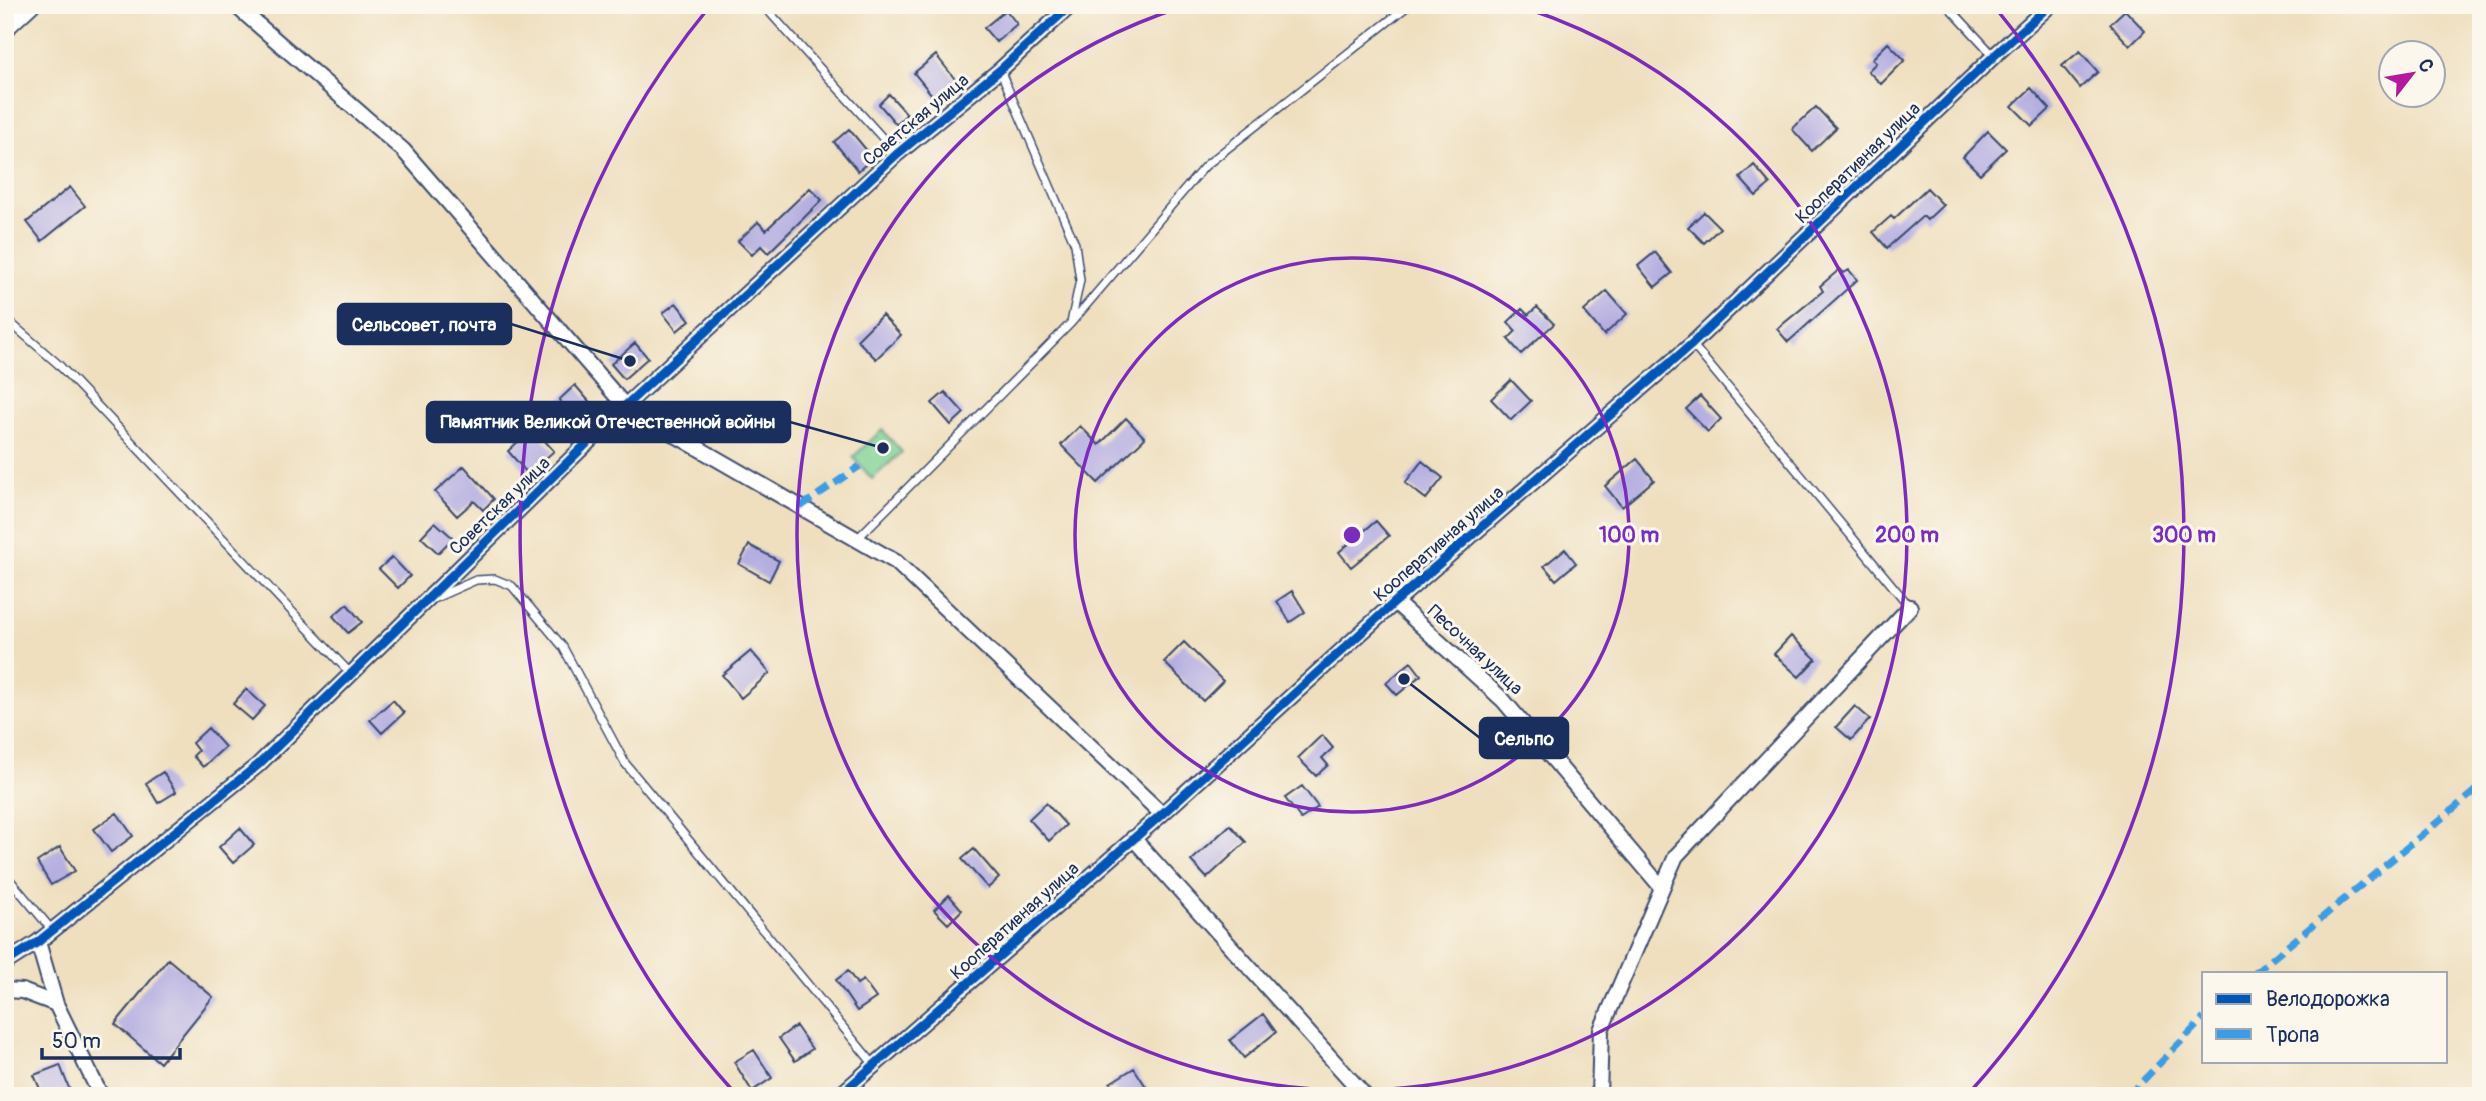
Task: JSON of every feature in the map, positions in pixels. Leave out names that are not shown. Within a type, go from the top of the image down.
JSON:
[{"type":"street","points":[[5,30],[32,5]]},
{"type":"street","points":[[235,5],[403,150],[625,406],[896,562],[1162,814]]},
{"type":"street","name":"Советская улица","points":[[5,963],[38,942],[257,765],[625,406],[897,154],[1000,70],[1071,5]]},
{"type":"street","name":"Кооперативная улица","points":[[839,1096],[1162,814],[1395,602],[1692,344],[2050,5]]},
{"type":"street","name":"Песочная улица","points":[[1395,602],[1503,700],[1662,888]]},
{"type":"street","points":[[1599,1096],[1601,1030],[1676,856],[1910,607]]},
{"type":"street","points":[[1133,838],[1365,1096]]},
{"type":"street","points":[[38,942],[56,1004],[102,1096]]},
{"type":"street","points":[[5,990],[22,991],[56,1004]]},
{"type":"lane","points":[[762,5],[897,154]]},
{"type":"lane","points":[[856,539],[1071,323],[1205,166],[1409,5]]},
{"type":"lane","points":[[1947,5],[1994,56]]},
{"type":"lane","points":[[1000,70],[1075,244],[1080,279],[1071,323]]},
{"type":"lane","points":[[5,318],[58,364],[351,674]]},
{"type":"lane","points":[[1692,344],[1910,607]]},
{"type":"lane","points":[[422,604],[476,580],[495,579],[512,586],[563,647],[625,763],[875,1066]]},
{"type":"lane","points":[[5,874],[53,930]]},
{"type":"green space","points":[[882,430],[902,452],[872,479],[853,457]]},
{"type":"building","points":[[1006,10],[1017,24],[996,42],[984,28]]},
{"type":"building","points":[[2125,10],[2145,31],[2130,46],[2110,24]]},
{"type":"building","points":[[1888,43],[1905,60],[1881,84],[1868,71],[1876,63],[1872,59]]},
{"type":"building","points":[[2080,51],[2098,72],[2080,88],[2062,66]]},
{"type":"building","points":[[936,55],[958,83],[936,100],[914,73]]},
{"type":"building","points":[[2031,88],[2050,109],[2032,126],[2012,106]]},
{"type":"building","points":[[889,94],[907,114],[896,124],[879,104]]},
{"type":"building","points":[[1816,107],[1836,128],[1812,151],[1792,129]]},
{"type":"building","points":[[849,129],[873,158],[858,171],[834,142]]},
{"type":"building","points":[[1988,131],[2006,149],[1980,174],[1963,157]]},
{"type":"building","points":[[1754,165],[1770,184],[1756,196],[1740,178]]},
{"type":"building","points":[[70,187],[85,206],[42,241],[27,222]]},
{"type":"building","points":[[810,188],[822,200],[768,253],[761,246],[752,255],[738,241],[758,222],[766,230]]},
{"type":"building","points":[[1927,188],[1943,205],[1927,220],[1923,216],[1887,248],[1873,232],[1891,216],[1894,219]]},
{"type":"building","points":[[1704,212],[1720,228],[1704,243],[1688,227]]},
{"type":"building","points":[[1655,252],[1672,273],[1655,287],[1638,266]]},
{"type":"building","points":[[1840,269],[1844,273],[1849,270],[1857,280],[1788,342],[1777,329],[1823,291],[1820,286]]},
{"type":"building","points":[[1607,291],[1627,314],[1604,335],[1584,311]]},
{"type":"building","points":[[676,303],[690,320],[677,331],[663,313]]},
{"type":"building","points":[[1537,307],[1554,324],[1521,354],[1508,339],[1516,331],[1508,322],[1522,309],[1528,315]]},
{"type":"building","points":[[882,315],[901,335],[876,359],[857,340]]},
{"type":"building","points":[[635,343],[648,358],[624,379],[611,364]]},
{"type":"building","points":[[1511,380],[1531,401],[1511,420],[1491,399]]},
{"type":"building","points":[[575,385],[593,406],[577,420],[559,400]]},
{"type":"building","points":[[945,392],[964,413],[951,425],[932,403]]},
{"type":"building","points":[[1700,396],[1721,419],[1708,432],[1686,409]]},
{"type":"building","points":[[1126,418],[1145,438],[1098,483],[1061,445],[1080,426],[1099,445]]},
{"type":"building","points":[[533,428],[554,451],[528,474],[508,451]]},
{"type":"building","points":[[1637,459],[1654,480],[1622,507],[1605,486]]},
{"type":"building","points":[[1422,461],[1443,478],[1426,499],[1405,483]]},
{"type":"building","points":[[464,466],[494,499],[483,510],[474,501],[457,516],[435,492]]},
{"type":"building","points":[[1376,521],[1389,536],[1351,567],[1339,552]]},
{"type":"building","points":[[435,522],[453,538],[438,553],[421,537]]},
{"type":"building","points":[[749,545],[779,561],[769,581],[739,564]]},
{"type":"building","points":[[1565,549],[1576,563],[1556,580],[1544,566]]},
{"type":"building","points":[[392,557],[410,576],[398,588],[379,569]]},
{"type":"building","points":[[1292,591],[1305,612],[1290,622],[1277,601]]},
{"type":"building","points":[[347,604],[362,622],[348,633],[333,616]]},
{"type":"building","points":[[1791,636],[1816,659],[1799,677],[1774,654]]},
{"type":"building","points":[[1184,642],[1223,681],[1203,701],[1164,662]]},
{"type":"building","points":[[751,651],[770,673],[741,698],[722,675]]},
{"type":"building","points":[[1411,662],[1421,675],[1397,695],[1386,683]]},
{"type":"building","points":[[246,689],[265,706],[252,720],[233,704]]},
{"type":"building","points":[[393,700],[404,713],[382,733],[370,720]]},
{"type":"building","points":[[1855,706],[1870,719],[1851,740],[1836,727]]},
{"type":"building","points":[[208,728],[225,747],[203,767],[193,756],[198,751],[192,743]]},
{"type":"building","points":[[1322,735],[1333,748],[1322,758],[1328,765],[1316,776],[1298,758]]},
{"type":"building","points":[[163,772],[176,792],[158,803],[146,783]]},
{"type":"building","points":[[1302,786],[1318,807],[1301,819],[1285,798]]},
{"type":"building","points":[[1046,803],[1066,825],[1049,841],[1029,819]]},
{"type":"building","points":[[117,813],[133,836],[111,852],[94,829]]},
{"type":"building","points":[[1230,825],[1246,842],[1207,878],[1191,861]]},
{"type":"building","points":[[240,828],[254,845],[233,863],[219,847]]},
{"type":"building","points":[[60,847],[75,871],[51,885],[37,862]]},
{"type":"building","points":[[974,849],[999,878],[988,888],[962,859]]},
{"type":"building","points":[[949,895],[962,910],[948,924],[934,910]]},
{"type":"building","points":[[168,959],[213,997],[160,1063],[115,1024]]},
{"type":"building","points":[[848,971],[857,984],[863,980],[876,998],[857,1011],[836,980]]},
{"type":"building","points":[[1263,1014],[1276,1032],[1244,1058],[1230,1040]]},
{"type":"building","points":[[796,1026],[812,1049],[795,1061],[779,1038]]},
{"type":"building","points":[[754,1050],[772,1078],[752,1091],[734,1062]]},
{"type":"building","points":[[60,1065],[72,1096],[43,1096],[34,1075]]},
{"type":"building","points":[[1134,1068],[1152,1096],[1119,1096],[1110,1083]]},
{"type":"marked path","points":[[800,507],[860,466]]},
{"type":"marked path","points":[[2256,972],[2481,786]]},
{"type":"marked path","points":[[2128,1096],[2202,1020]]},
{"type":"cycle path","points":[[5,963],[38,942],[258,765],[625,406],[897,154],[1000,70],[1071,5]]},
{"type":"cycle path","points":[[839,1096],[1162,814],[1395,602],[1692,344],[2050,5]]},
{"type":"place","name":"Сельсовет, почта","points":[[630,361]]},
{"type":"place","name":"Памятник Великой Отечественной войны","points":[[883,448]]},
{"type":"place","name":"Сельпо","points":[[1404,679]]}]
